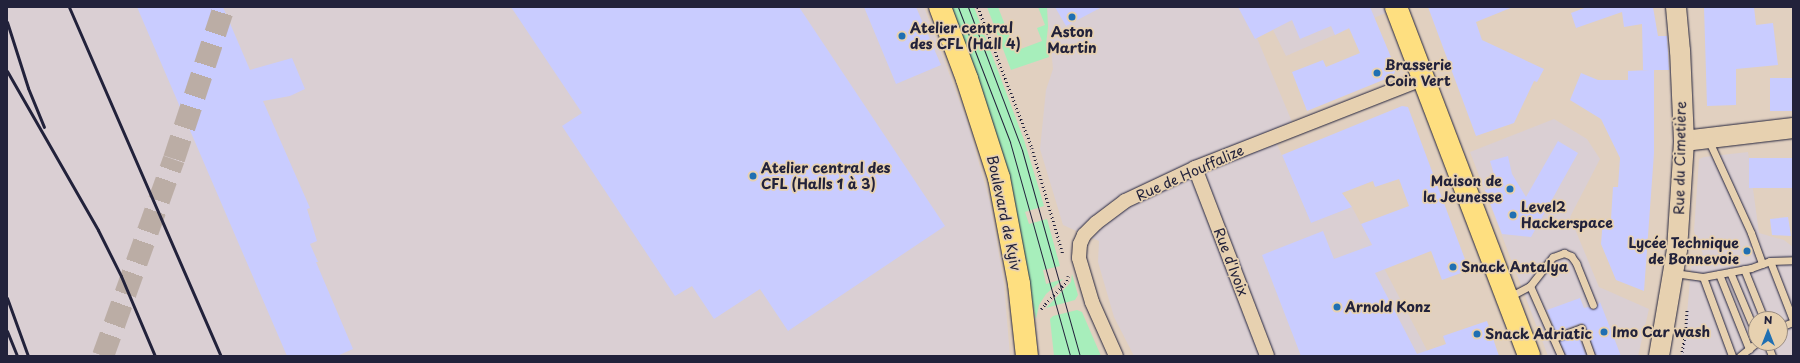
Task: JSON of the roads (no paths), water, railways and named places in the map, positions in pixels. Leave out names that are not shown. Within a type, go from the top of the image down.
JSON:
[{"type":"main road","name":"Boulevard de Kyiv","points":[[940,7],[967,79],[999,178],[1019,284],[1027,356]]},
{"type":"main road","points":[[1396,7],[1425,78],[1529,356]]},
{"type":"street","name":"Rue du Cimetière","points":[[1659,356],[1674,273],[1684,141],[1680,51],[1676,7]]},
{"type":"street","name":"Rue de Houffalize","points":[[1116,356],[1092,302],[1080,258],[1080,244],[1085,233],[1096,223],[1125,202],[1195,168],[1425,78]]},
{"type":"street","points":[[1684,141],[1793,128]]},
{"type":"street","name":"Rue d'Ivoix","points":[[1195,168],[1267,356]]},
{"type":"lane","points":[[1708,139],[1751,233],[1762,264]]},
{"type":"lane","points":[[1508,297],[1530,286],[1553,257],[1564,253],[1571,256],[1576,263],[1594,305]]},
{"type":"lane","points":[[1674,273],[1703,277],[1744,269],[1770,261],[1793,260]]},
{"type":"lane","points":[[1770,261],[1793,321]]},
{"type":"lane","points":[[1744,269],[1761,311]]},
{"type":"lane","points":[[1730,272],[1748,315]]},
{"type":"lane","points":[[1719,274],[1748,349],[1740,356]]},
{"type":"lane","points":[[1703,277],[1732,356]]},
{"type":"lane","points":[[1530,286],[1561,356]]},
{"type":"lane","points":[[1554,338],[1581,328],[1591,356]]},
{"type":"tunnel","points":[[103,356],[174,159],[224,7]]},
{"type":"tram line","points":[[958,7],[1010,142],[1070,356]]},
{"type":"tram line","points":[[968,7],[1022,150],[1080,356]]},
{"type":"railway","points":[[69,7],[221,356]]},
{"type":"railway","points":[[7,22],[28,88],[44,127]]},
{"type":"railway","points":[[7,71],[98,230],[121,276],[155,356]]},
{"type":"railway","points":[[7,298],[28,356]]},
{"type":"railway","points":[[7,331],[17,356]]},
{"type":"place","name":"Aston Martin","points":[[1072,17]]},
{"type":"place","name":"Atelier central des CFL (Hall 4)","points":[[902,36]]},
{"type":"place","name":"Brasserie Coin Vert","points":[[1377,73]]},
{"type":"place","name":"Atelier central des CFL (Halls 1 à 3)","points":[[753,176]]},
{"type":"place","name":"Maison de la Jeunesse","points":[[1510,189]]},
{"type":"place","name":"Level2 Hackerspace","points":[[1513,215]]},
{"type":"place","name":"Lycée Technique de Bonnevoie","points":[[1747,251]]},
{"type":"place","name":"Snack Antalya","points":[[1453,267]]},
{"type":"place","name":"Arnold Konz","points":[[1337,307]]},
{"type":"place","name":"Imo Car wash","points":[[1604,332]]},
{"type":"place","name":"Snack Adriatic","points":[[1477,334]]}]
